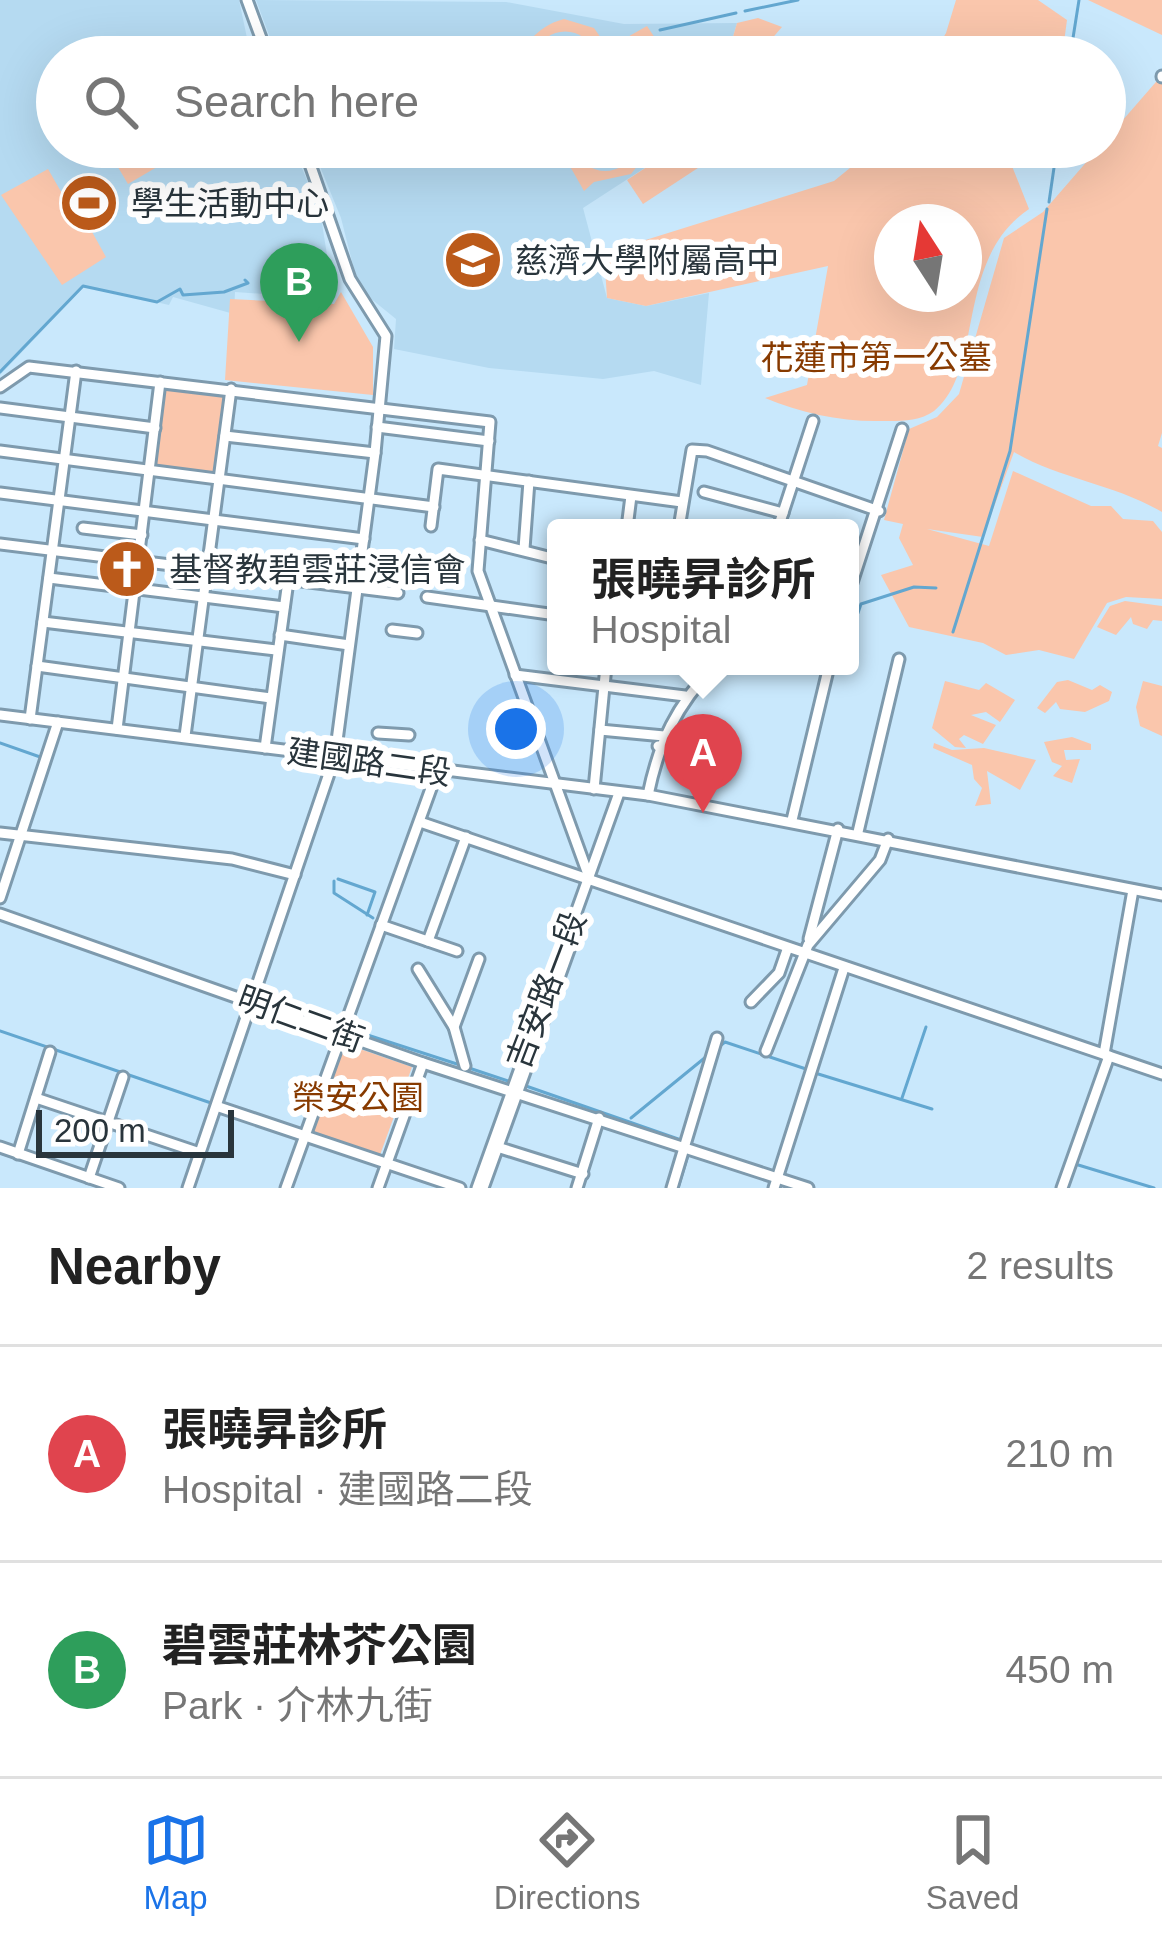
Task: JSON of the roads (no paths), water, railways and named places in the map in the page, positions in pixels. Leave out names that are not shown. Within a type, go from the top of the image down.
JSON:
[{"type":"street","points":[[247,0],[260,36]]},
{"type":"street","points":[[188,1188],[335,756],[375,453],[386,336],[350,279],[311,168]]},
{"type":"street","points":[[0,387],[29,367],[490,422],[490,475],[478,572],[589,880]]},
{"type":"street","points":[[30,719],[76,371]]},
{"type":"street","points":[[117,729],[160,382]]},
{"type":"street","points":[[185,736],[231,389]]},
{"type":"street","points":[[0,407],[155,428]]},
{"type":"street","points":[[781,519],[813,422]]},
{"type":"street","points":[[377,427],[489,441]]},
{"type":"street","points":[[859,565],[902,429]]},
{"type":"street","points":[[225,436],[375,453]]},
{"type":"street","points":[[681,519],[692,450],[879,511]]},
{"type":"street","points":[[0,452],[434,507]]},
{"type":"street","points":[[431,526],[438,469],[682,502]]},
{"type":"street","points":[[524,549],[529,481]]},
{"type":"street","points":[[704,492],[783,513]]},
{"type":"street","points":[[0,494],[364,539]]},
{"type":"street","points":[[628,519],[631,496]]},
{"type":"street","points":[[83,528],[142,535]]},
{"type":"street","points":[[480,540],[547,556]]},
{"type":"street","points":[[0,544],[398,593]]},
{"type":"street","points":[[49,578],[284,607]]},
{"type":"street","points":[[265,748],[288,581]]},
{"type":"street","points":[[427,597],[547,614]]},
{"type":"street","points":[[44,622],[277,650]]},
{"type":"street","points":[[392,630],[417,633]]},
{"type":"street","points":[[280,635],[349,644]]},
{"type":"street","points":[[858,832],[899,659]]},
{"type":"street","points":[[37,666],[271,698]]},
{"type":"street","points":[[515,675],[686,696]]},
{"type":"street","points":[[594,789],[605,675]]},
{"type":"street","points":[[648,795],[661,741],[686,696],[706,675]]},
{"type":"street","points":[[791,820],[827,675]]},
{"type":"street","name":"建國路二段","points":[[0,715],[648,795],[858,832],[1162,895]]},
{"type":"street","points":[[0,898],[58,722]]},
{"type":"street","points":[[600,730],[706,753]]},
{"type":"street","points":[[378,733],[409,735]]},
{"type":"street","points":[[286,1188],[437,772]]},
{"type":"street","name":"吉安路一段","points":[[480,1188],[622,793]]},
{"type":"street","points":[[420,822],[1162,1074]]},
{"type":"street","points":[[766,1051],[806,950],[838,829]]},
{"type":"street","points":[[0,833],[232,859],[295,875]]},
{"type":"street","points":[[428,941],[466,838]]},
{"type":"street","points":[[806,950],[880,860],[888,839]]},
{"type":"street","points":[[1062,1188],[1106,1055],[1133,890]]},
{"type":"street","name":"明仁二街","points":[[0,914],[423,1063],[686,1147],[776,1183],[808,1188]]},
{"type":"street","points":[[381,925],[457,951]]},
{"type":"street","points":[[751,1002],[779,973],[787,950]]},
{"type":"street","points":[[454,1027],[479,959]]},
{"type":"street","points":[[776,1183],[844,968]]},
{"type":"street","points":[[418,969],[454,1027],[465,1066]]},
{"type":"street","points":[[429,982],[434,970]]},
{"type":"street","points":[[672,1188],[717,1038]]},
{"type":"street","points":[[18,1154],[50,1052]]},
{"type":"street","points":[[378,1188],[423,1063]]},
{"type":"street","points":[[89,1178],[123,1077]]},
{"type":"street","points":[[36,1098],[200,1153]]},
{"type":"street","points":[[219,1107],[460,1188]]},
{"type":"street","points":[[578,1188],[599,1118]]},
{"type":"street","points":[[493,1146],[583,1174]]},
{"type":"street","points":[[0,1147],[118,1188]]},
{"type":"waterway","points":[[745,11],[798,0]]},
{"type":"waterway","points":[[1073,36],[1079,0]]},
{"type":"waterway","points":[[660,30],[736,13]]},
{"type":"waterway","points":[[1049,202],[1054,168]]},
{"type":"waterway","points":[[953,632],[1010,451],[1047,209]]},
{"type":"waterway","points":[[0,372],[83,286],[157,302],[180,289],[183,295],[224,292],[248,283],[245,280]]},
{"type":"waterway","points":[[859,610],[861,604],[914,587],[936,588]]},
{"type":"waterway","points":[[0,743],[43,758]]},
{"type":"waterway","points":[[338,879],[375,892],[367,915]]},
{"type":"waterway","points":[[334,881],[334,893],[373,918]]},
{"type":"waterway","points":[[218,986],[249,996]]},
{"type":"waterway","points":[[258,999],[340,1026]]},
{"type":"waterway","points":[[902,1098],[926,1027]]},
{"type":"waterway","points":[[349,1029],[460,1065]]},
{"type":"waterway","points":[[0,1031],[214,1104]]},
{"type":"waterway","points":[[720,1046],[725,1042],[806,1069]]},
{"type":"waterway","points":[[631,1118],[707,1056]]},
{"type":"waterway","points":[[469,1068],[511,1082]]},
{"type":"waterway","points":[[815,1073],[932,1109]]},
{"type":"waterway","points":[[526,1086],[681,1140]]},
{"type":"waterway","points":[[690,1144],[726,1157]]},
{"type":"waterway","points":[[0,1153],[103,1188]]},
{"type":"waterway","points":[[678,1188],[688,1155]]},
{"type":"waterway","points":[[1075,1164],[1154,1188]]},
{"type":"place","name":"學生活動中心","points":[[89,203]]},
{"type":"place","name":"慈濟大學附屬高中","points":[[473,260]]},
{"type":"place","name":"碧雲莊林芥公園","points":[[299,342]]},
{"type":"place","name":"基督教碧雲莊浸信會","points":[[127,569]]},
{"type":"place","name":"張曉昇診所","points":[[703,813]]},
{"type":"park label","name":"花蓮市第一公墓","points":[[876,357]]},
{"type":"park label","name":"榮安公園","points":[[358,1097]]}]
